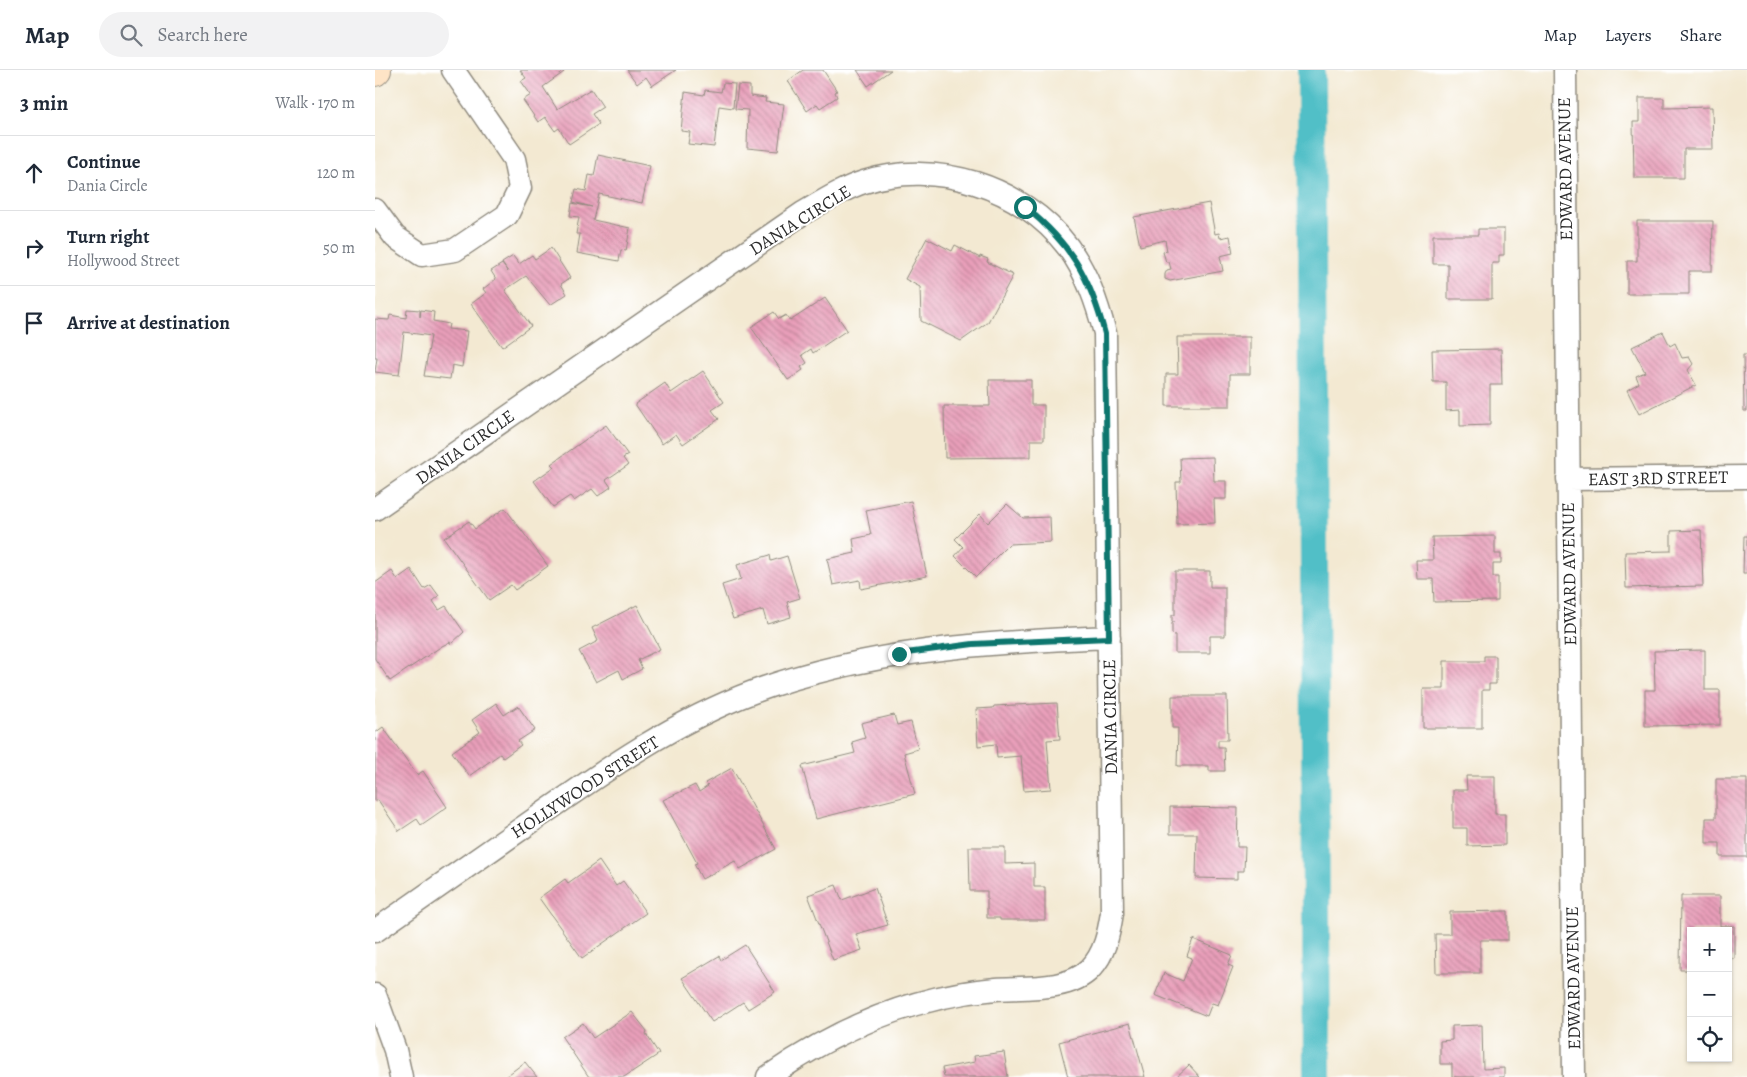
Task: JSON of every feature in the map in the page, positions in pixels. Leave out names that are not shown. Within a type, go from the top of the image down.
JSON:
[{"type":"street","points":[[375,210],[395,238],[422,255],[455,250],[507,215],[521,188],[513,159],[453,70]]},
{"type":"street","name":"EDWARD AVENUE","points":[[1565,70],[1574,1077]]},
{"type":"street","name":"DANIA CIRCLE","points":[[375,509],[803,213],[834,195],[863,182],[890,176],[918,173],[946,176],[987,187],[1025,207],[1048,225],[1067,246],[1083,271],[1096,300],[1105,334],[1107,368],[1112,913],[1107,941],[1090,970],[1060,985],[965,993],[895,1009],[830,1037],[767,1077]]},
{"type":"street","name":"EAST 3RD STREET","points":[[1568,479],[1747,476]]},
{"type":"street","name":"HOLLYWOOD STREET","points":[[375,931],[606,769],[663,736],[752,693],[825,670],[899,654],[973,644],[1109,638]]},
{"type":"street","points":[[375,995],[395,1050],[401,1077]]},
{"type":"building","points":[[520,70],[563,70],[564,72],[543,87],[557,109],[591,89],[603,107],[592,114],[599,124],[569,144],[559,128],[555,131],[545,117],[538,122],[523,100],[531,95],[521,81],[526,78]]},
{"type":"building","points":[[627,70],[676,70],[652,86],[646,77],[637,84]]},
{"type":"building","points":[[803,70],[823,70],[837,91],[835,92],[837,97],[820,108],[817,104],[807,111],[788,81]]},
{"type":"building","points":[[857,70],[891,70],[868,86]]},
{"type":"building","points":[[723,83],[735,84],[733,108],[719,106],[714,147],[688,144],[690,132],[681,131],[685,92],[704,95],[705,90],[721,92]]},
{"type":"building","points":[[738,85],[750,86],[750,96],[766,98],[765,102],[784,104],[778,151],[747,148],[748,110],[735,109]]},
{"type":"building","points":[[1639,98],[1664,98],[1664,108],[1712,107],[1713,149],[1684,149],[1684,178],[1634,178],[1633,122],[1639,122]]},
{"type":"building","points":[[598,155],[650,166],[642,203],[599,194],[593,220],[630,228],[626,251],[621,250],[619,261],[577,253],[580,234],[576,234],[579,217],[570,216],[572,203],[592,207],[573,202],[576,189],[586,191],[589,175],[594,176]]},
{"type":"building","points":[[1209,203],[1215,234],[1219,233],[1220,238],[1230,236],[1233,253],[1220,256],[1223,271],[1170,281],[1165,279],[1167,270],[1171,269],[1169,262],[1166,262],[1163,252],[1167,251],[1165,240],[1140,246],[1134,217]]},
{"type":"building","points":[[1637,221],[1713,221],[1712,271],[1689,271],[1689,294],[1627,294],[1627,261],[1637,261]]},
{"type":"building","points":[[1478,229],[1504,229],[1504,255],[1499,255],[1499,263],[1492,263],[1492,299],[1448,299],[1448,264],[1433,264],[1433,235],[1478,235]]},
{"type":"building","points":[[927,238],[952,251],[955,245],[980,258],[980,256],[988,259],[987,262],[1013,275],[988,322],[961,341],[921,321],[920,287],[905,279]]},
{"type":"building","points":[[551,248],[570,278],[561,284],[567,294],[550,305],[526,276],[505,290],[531,326],[502,347],[471,304],[486,293],[483,289],[496,279],[491,271],[502,264],[508,272],[502,263],[513,256],[519,264],[532,255],[535,259]]},
{"type":"building","points":[[825,298],[847,330],[813,353],[811,349],[802,355],[807,363],[801,367],[803,370],[788,380],[751,327],[774,312],[779,319],[786,315],[790,321]]},
{"type":"building","points":[[407,309],[420,310],[420,317],[421,310],[434,312],[433,321],[449,324],[448,329],[467,331],[462,367],[452,365],[450,379],[424,376],[431,336],[404,332],[399,375],[375,372],[377,358],[375,358],[375,319],[389,320],[390,315],[406,318]]},
{"type":"building","points":[[1663,332],[1670,346],[1675,343],[1682,358],[1689,357],[1693,364],[1688,370],[1696,385],[1639,414],[1627,390],[1639,383],[1636,376],[1645,372],[1632,347]]},
{"type":"building","points":[[1177,337],[1250,337],[1250,374],[1230,374],[1230,406],[1166,406],[1166,374],[1178,374]]},
{"type":"building","points":[[1501,349],[1502,385],[1490,385],[1490,425],[1460,426],[1460,410],[1446,411],[1446,382],[1433,382],[1432,350]]},
{"type":"building","points":[[1743,355],[1747,355],[1747,411],[1744,411]]},
{"type":"building","points":[[703,371],[724,402],[712,410],[719,419],[683,444],[676,434],[662,444],[635,404],[665,383],[671,393]]},
{"type":"building","points":[[989,380],[1031,380],[1031,405],[1044,405],[1044,440],[1031,440],[1031,457],[945,458],[944,406],[990,406]]},
{"type":"building","points":[[606,425],[628,455],[623,458],[628,465],[606,480],[611,487],[598,496],[592,489],[574,501],[570,496],[553,507],[534,481],[554,467],[551,464]]},
{"type":"building","points":[[1213,457],[1214,481],[1226,481],[1226,499],[1214,499],[1215,523],[1177,524],[1176,482],[1181,482],[1180,458]]},
{"type":"building","points":[[911,501],[927,576],[861,589],[860,580],[833,585],[827,559],[855,553],[853,539],[871,535],[866,510]]},
{"type":"building","points":[[1007,504],[1023,518],[1050,517],[1051,542],[1009,544],[976,577],[955,556],[963,547],[955,539],[980,514],[988,523]]},
{"type":"building","points":[[505,508],[548,566],[515,590],[511,585],[489,600],[444,538],[469,521],[475,529]]},
{"type":"building","points":[[1701,530],[1703,586],[1626,588],[1625,552],[1671,551],[1671,531]]},
{"type":"building","points":[[1495,536],[1495,554],[1501,554],[1501,564],[1493,564],[1493,577],[1498,577],[1498,601],[1434,602],[1433,579],[1417,579],[1416,560],[1433,560],[1432,537]]},
{"type":"building","points":[[1744,536],[1747,536],[1747,573],[1743,573]]},
{"type":"building","points":[[770,555],[771,561],[787,556],[800,598],[787,602],[791,617],[767,624],[763,610],[733,619],[722,585],[741,579],[737,565]]},
{"type":"building","points":[[411,569],[424,589],[431,585],[439,596],[433,601],[439,610],[446,606],[464,632],[451,644],[450,642],[442,646],[390,681],[375,659],[375,583],[392,571],[397,579]]},
{"type":"building","points":[[1175,571],[1210,571],[1210,587],[1225,587],[1225,636],[1210,636],[1210,653],[1175,653],[1175,635],[1172,634],[1172,623],[1175,622],[1172,622],[1172,615],[1175,615]]},
{"type":"building","points":[[637,605],[660,649],[638,660],[642,669],[623,679],[619,670],[596,682],[579,651],[598,641],[592,628]]},
{"type":"building","points":[[1705,650],[1705,690],[1720,690],[1720,725],[1645,726],[1645,690],[1655,690],[1654,651]]},
{"type":"building","points":[[1484,656],[1496,656],[1496,684],[1489,684],[1489,690],[1482,690],[1482,728],[1423,728],[1423,689],[1444,689],[1444,661],[1484,661]]},
{"type":"building","points":[[1172,696],[1227,696],[1228,740],[1218,740],[1218,747],[1224,747],[1225,771],[1209,771],[1209,766],[1177,766],[1178,728],[1172,728]]},
{"type":"building","points":[[496,703],[504,715],[518,706],[535,730],[518,741],[521,745],[503,758],[500,754],[469,776],[452,752],[480,732],[472,720]]},
{"type":"building","points":[[1057,703],[1060,739],[1047,740],[1051,789],[1024,791],[1021,756],[997,758],[996,744],[978,746],[976,709],[993,708],[994,706]]},
{"type":"building","points":[[894,715],[897,725],[911,722],[918,749],[904,753],[915,794],[816,819],[802,766],[855,753],[852,742],[865,738],[861,723]]},
{"type":"building","points":[[383,727],[417,775],[423,771],[447,807],[421,825],[417,819],[399,831],[378,800],[375,802],[375,733]]},
{"type":"building","points":[[732,768],[776,849],[740,869],[735,861],[702,879],[694,864],[697,863],[663,800],[695,785],[699,792],[708,786],[705,783]]},
{"type":"building","points":[[1466,776],[1495,776],[1495,814],[1505,814],[1505,845],[1467,846],[1467,828],[1453,828],[1453,790],[1467,790]]},
{"type":"building","points":[[1716,779],[1747,779],[1747,857],[1720,857],[1720,843],[1706,843],[1706,818],[1716,818]]},
{"type":"building","points":[[1170,807],[1238,808],[1237,847],[1245,847],[1244,871],[1237,871],[1237,879],[1196,878],[1197,834],[1170,834]]},
{"type":"building","points":[[969,847],[1005,847],[1005,864],[1034,863],[1034,887],[1045,887],[1045,920],[1000,920],[1000,918],[987,918],[987,891],[970,891]]},
{"type":"building","points":[[599,861],[616,886],[623,881],[646,913],[582,958],[539,898],[565,879],[568,883]]},
{"type":"building","points":[[836,885],[842,900],[875,888],[888,925],[856,934],[862,950],[833,960],[808,895]]},
{"type":"building","points":[[1681,896],[1720,896],[1720,926],[1734,926],[1734,958],[1732,958],[1732,927],[1687,927],[1687,970],[1680,970]]},
{"type":"building","points":[[1508,911],[1508,940],[1480,940],[1480,973],[1436,973],[1435,934],[1450,934],[1450,912]]},
{"type":"building","points":[[1193,939],[1232,955],[1228,965],[1233,967],[1218,1005],[1212,1003],[1207,1016],[1155,995],[1164,973],[1183,981],[1192,958],[1187,956]]},
{"type":"building","points":[[745,945],[775,992],[748,1009],[743,1002],[712,1022],[682,978],[719,956],[721,960]]},
{"type":"building","points":[[632,1012],[647,1031],[646,1034],[659,1054],[624,1077],[589,1077],[562,1037],[583,1023],[593,1038]]},
{"type":"building","points":[[1130,1023],[1145,1077],[1068,1077],[1059,1042]]},
{"type":"building","points":[[1482,1025],[1483,1069],[1504,1068],[1504,1077],[1452,1077],[1452,1064],[1440,1064],[1440,1041],[1452,1040],[1452,1026]]},
{"type":"building","points":[[1004,1052],[1008,1077],[944,1077],[942,1068],[975,1062],[974,1056]]},
{"type":"building","points":[[525,1062],[537,1077],[505,1077]]},
{"type":"building","points":[[1189,1065],[1200,1077],[1176,1077]]},
{"type":"waterway","points":[[1311,70],[1317,1077]]},
{"type":"route","points":[[899,654],[973,644],[1109,638],[1107,368],[1105,334],[1096,300],[1083,271],[1067,246],[1048,225],[1025,207]]}]
